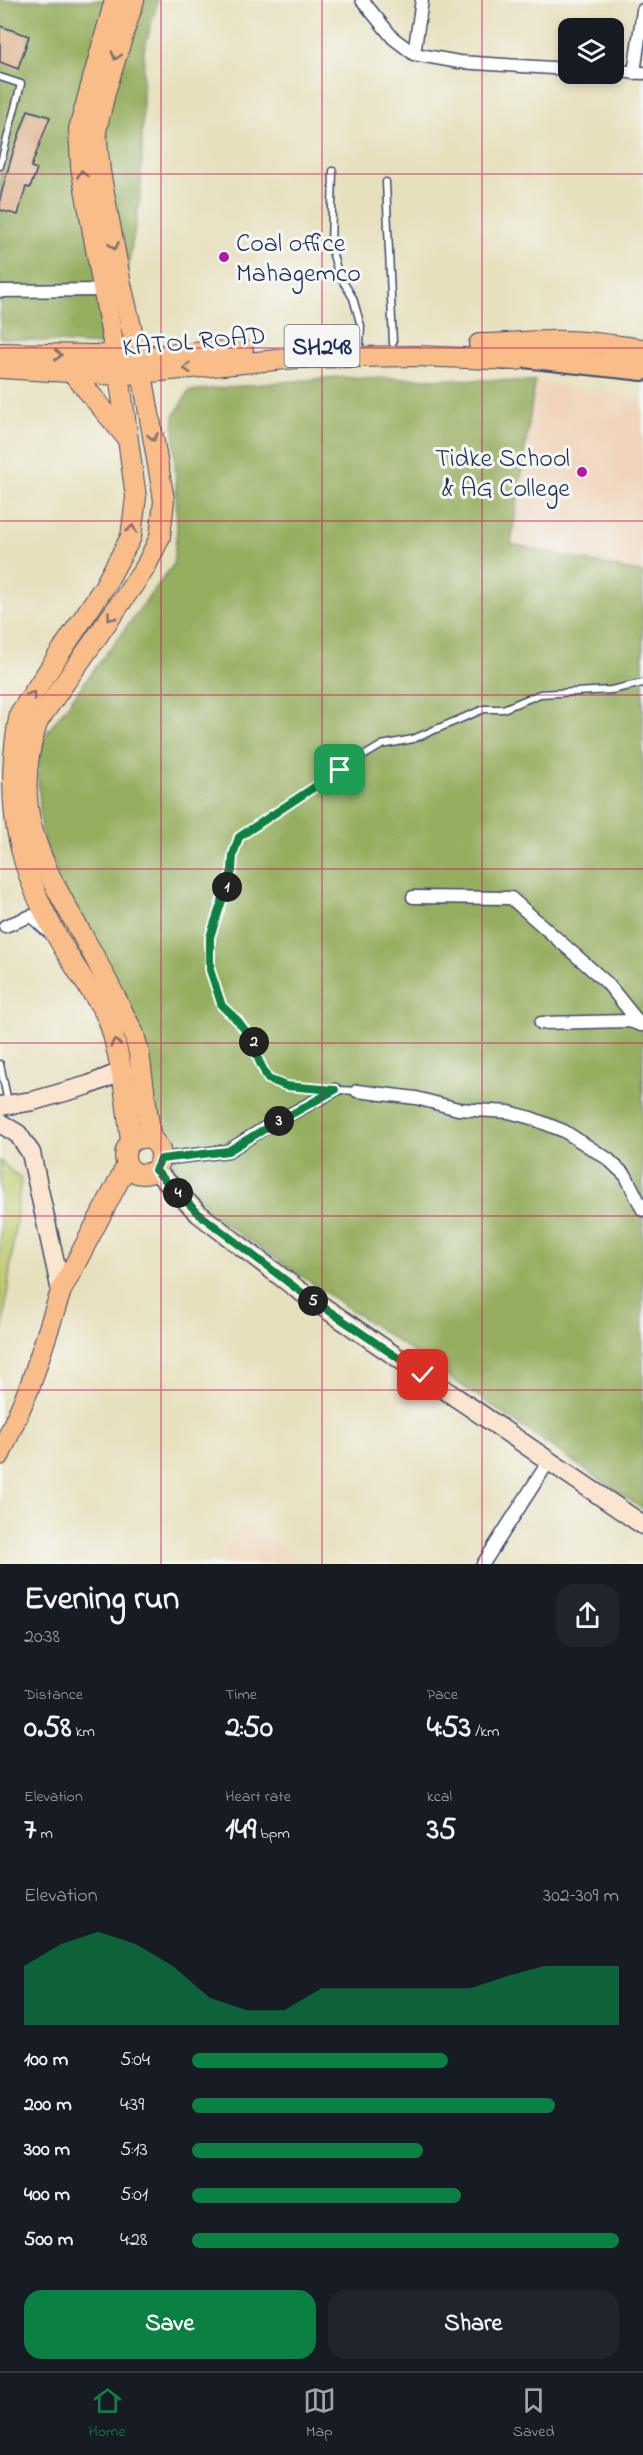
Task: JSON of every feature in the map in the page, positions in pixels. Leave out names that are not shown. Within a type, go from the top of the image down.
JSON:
[{"type":"highway","points":[[505,351],[524,356],[553,354],[643,361]]},
{"type":"highway","points":[[553,354],[643,369]]},
{"type":"main road","points":[[115,0],[79,129],[83,178],[117,365],[136,497],[131,537],[104,586],[20,713],[9,735],[1,766],[1,806],[4,836],[22,882],[108,1018],[141,1140],[161,1151],[158,1165],[145,1174],[135,1172],[127,1165],[125,1157],[126,1149],[141,1140]]},
{"type":"main road","points":[[134,0],[106,89],[96,131],[100,171],[119,272],[140,364],[164,500],[160,537],[145,568],[38,721],[30,744],[25,772],[32,834],[40,854],[134,1034],[139,1053],[141,1140]]},
{"type":"main road","name":"KATOL ROAD","points":[[0,368],[72,372],[117,365],[415,356],[505,351],[528,341],[553,340],[643,349]]},
{"type":"main road","name":"KATOL ROAD","points":[[140,364],[393,343],[505,351],[643,376]]},
{"type":"main road","name":"KATOL ROAD","points":[[0,353],[117,365]]},
{"type":"main road","points":[[72,372],[128,440]]},
{"type":"main road","points":[[0,1455],[30,1386],[61,1291],[127,1165]]},
{"type":"street","points":[[362,0],[393,38],[414,54],[459,62],[558,68]]},
{"type":"street","points":[[414,54],[422,0]]},
{"type":"street","points":[[638,73],[643,10]]},
{"type":"street","points":[[0,291],[104,290]]},
{"type":"street","points":[[413,897],[511,898],[607,983],[641,1025]]},
{"type":"street","points":[[5,926],[31,915],[57,938]]},
{"type":"street","points":[[541,1023],[630,1021],[641,1025]]},
{"type":"street","points":[[4,1105],[33,1101],[89,1085],[123,1071]]},
{"type":"street","points":[[335,1090],[228,1151],[158,1165],[199,1214],[297,1289],[643,1525]]},
{"type":"street","points":[[357,1091],[416,1098],[458,1109],[509,1112],[564,1131],[608,1159],[626,1176],[643,1210]]},
{"type":"street","points":[[0,1123],[18,1134],[31,1153],[61,1291]]},
{"type":"street","points":[[483,1564],[549,1461]]},
{"type":"lane","points":[[0,77],[21,84],[0,166]]},
{"type":"lane","points":[[333,171],[331,247],[338,273],[353,298],[360,326],[360,344]]},
{"type":"lane","points":[[386,182],[393,343]]},
{"type":"lane","points":[[357,1091],[286,1086],[268,1079],[253,1041],[238,1021],[222,1006],[213,985],[210,970],[210,937],[232,871],[233,855],[239,837],[382,745],[413,739],[484,709],[503,709],[540,694],[611,690],[643,683]]},
{"type":"lane","points":[[0,1064],[4,1105]]},
{"type":"shaded area","name":"Tidke School & AG College","points":[[535,381],[643,400],[643,573],[511,544]]},
{"type":"shaded area","points":[[242,1523],[304,1564],[220,1564]]},
{"type":"green space","points":[[0,0],[158,0],[144,49],[141,191],[115,346],[0,338]]},
{"type":"green space","points":[[338,377],[535,381],[511,544],[643,573],[643,1509],[187,1198],[157,1120],[146,1082],[42,837],[38,779],[39,743],[173,565],[177,529],[174,416],[189,391]]},
{"type":"green space","points":[[0,1161],[21,1179],[0,1352]]},
{"type":"building","points":[[0,26],[29,36],[18,69],[0,62]]},
{"type":"building","points":[[28,110],[50,117],[31,167],[37,169],[30,188],[26,187],[18,215],[0,210],[0,198]]},
{"type":"place","name":"Coal office Mahagemco","points":[[224,257]]},
{"type":"place","name":"Tidke School & AG College","points":[[582,472]]},
{"type":"route","points":[[340,770],[239,837],[233,855],[232,871],[210,937],[210,970],[213,985],[222,1006],[238,1021],[253,1041],[268,1079],[286,1086],[335,1090],[228,1151],[161,1159],[155,1170],[199,1214],[297,1289],[423,1375]]}]
